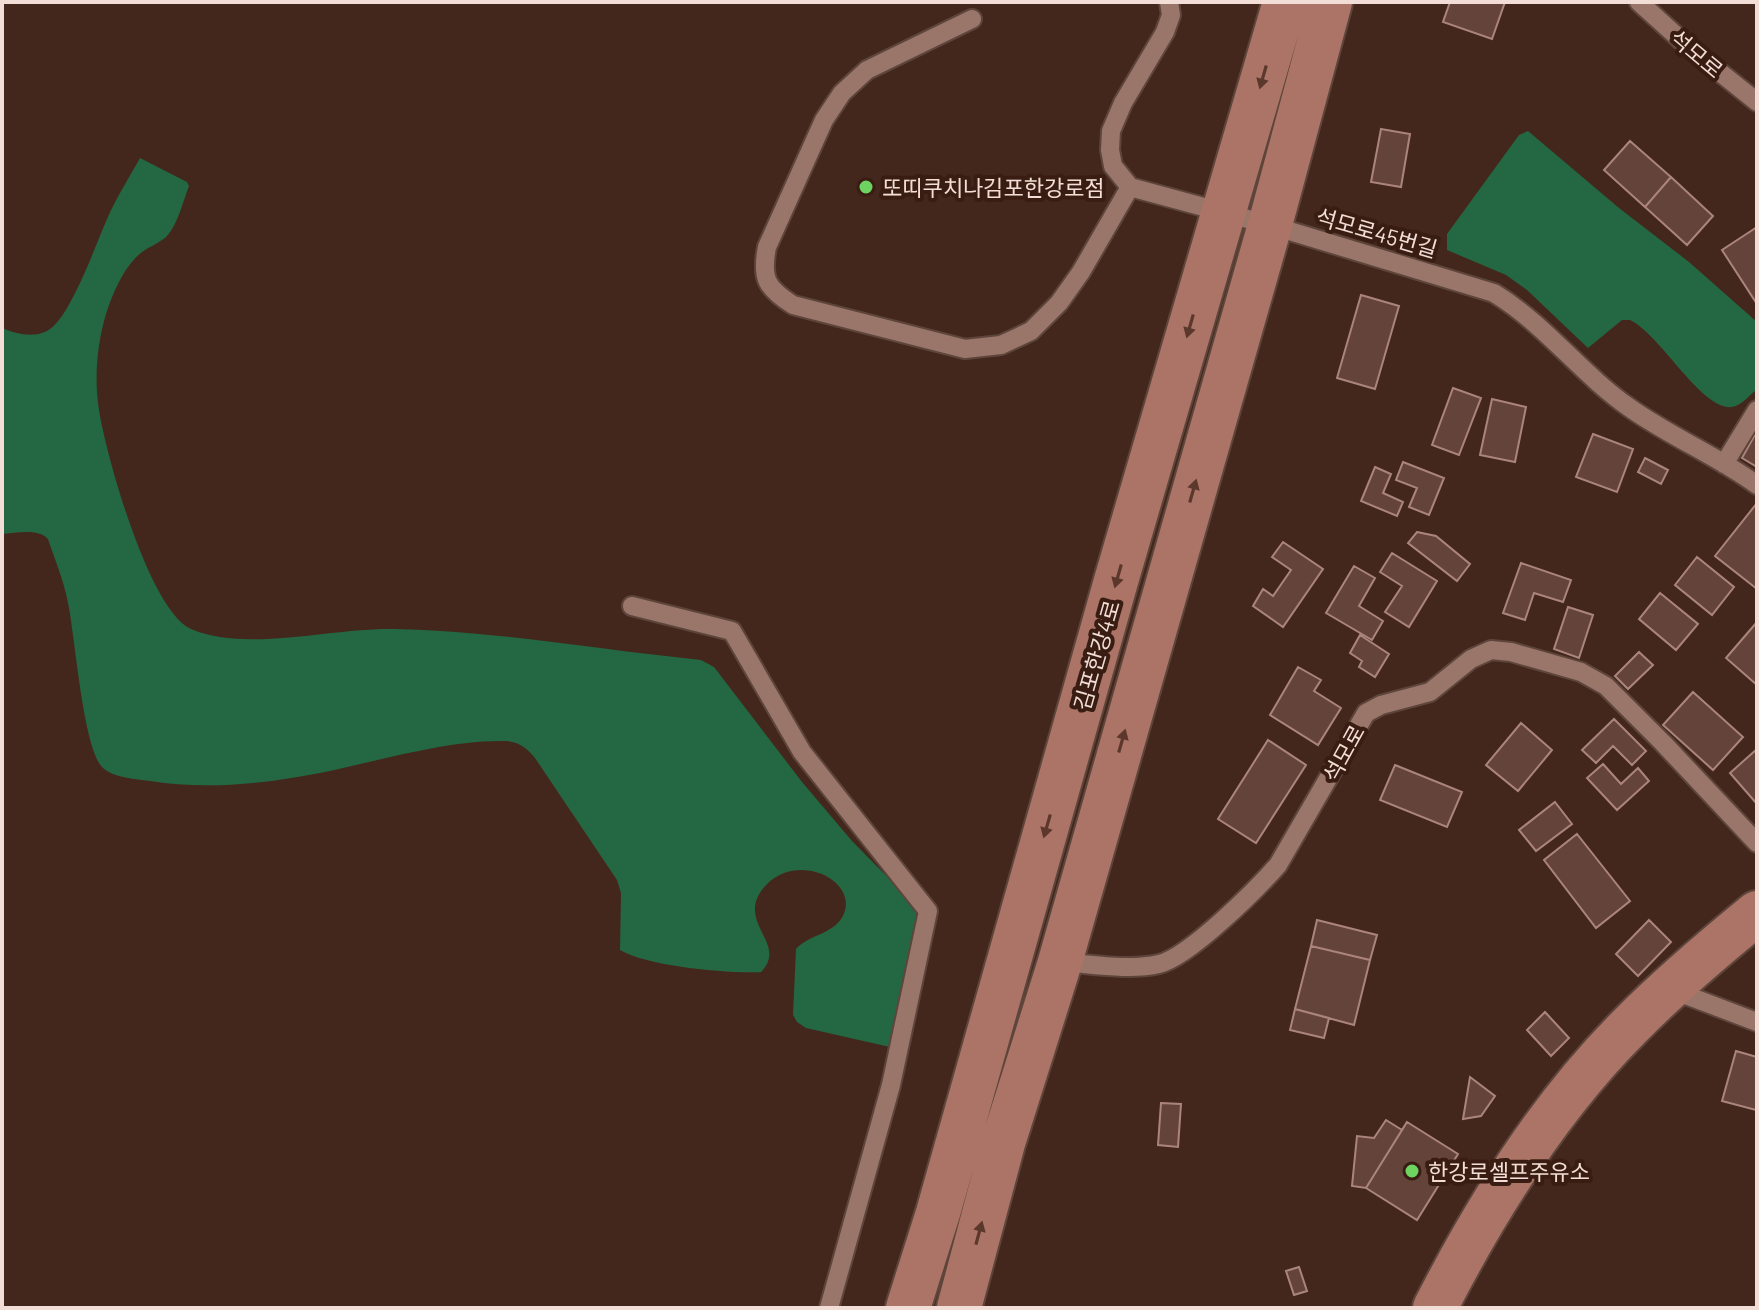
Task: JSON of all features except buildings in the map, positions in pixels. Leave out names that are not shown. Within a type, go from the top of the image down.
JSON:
[{"type":"street","name":"김포한강4로","points":[[908,1308],[938,1213],[1285,2]]},
{"type":"street","points":[[959,1308],[1003,1143],[1060,962],[1270,225],[1330,2]]},
{"type":"street","points":[[1435,1308],[1509,1183],[1566,1100],[1628,1028],[1757,913]]},
{"type":"lane","points":[[972,19],[867,70],[842,93],[824,120],[767,247],[763,269],[772,292],[793,305],[965,349],[1001,345],[1031,331],[1059,303],[1081,272],[1130,187],[1113,166],[1111,131],[1123,103],[1165,32],[1171,15],[1169,2]]},
{"type":"lane","name":"석모로","points":[[1639,2],[1757,102]]},
{"type":"lane","name":"석모로45번길","points":[[1130,187],[1270,225],[1494,293],[1516,306],[1630,408],[1757,485]]},
{"type":"lane","points":[[1724,464],[1757,410]]},
{"type":"lane","points":[[632,606],[732,631],[802,752],[928,911],[891,1085],[829,1308]]},
{"type":"lane","name":"석모로","points":[[1060,962],[1157,965],[1183,953],[1260,886],[1278,865],[1366,713],[1381,705],[1430,692],[1471,659],[1491,650],[1511,652],[1567,667],[1599,682],[1663,743],[1757,843]]},
{"type":"lane","points":[[1670,989],[1757,1022]]},
{"type":"green space","points":[[1528,131],[1689,262],[1757,322],[1757,389],[1746,400],[1732,407],[1720,405],[1708,397],[1642,328],[1630,320],[1622,320],[1588,348],[1527,290],[1506,275],[1447,250],[1447,234],[1519,135]]},
{"type":"green space","points":[[140,158],[187,182],[189,186],[171,231],[136,258],[116,289],[100,337],[97,398],[110,461],[132,529],[145,563],[175,616],[191,629],[238,639],[371,629],[433,630],[701,660],[714,667],[802,782],[852,841],[923,913],[890,1047],[806,1028],[793,1015],[796,949],[837,924],[846,906],[844,894],[837,884],[825,876],[796,870],[781,874],[767,884],[758,897],[755,909],[757,920],[769,951],[768,961],[761,972],[688,968],[632,956],[620,950],[621,893],[617,880],[535,758],[518,744],[509,741],[464,743],[247,784],[174,784],[132,779],[103,768],[90,739],[71,618],[48,539],[33,532],[2,534],[2,328],[32,335],[50,329],[58,321],[74,295],[111,211]]},
{"type":"place","name":"또띠쿠치나김포한강로점","points":[[866,187]]},
{"type":"place","name":"한강로셀프주유소","points":[[1412,1171]]}]
